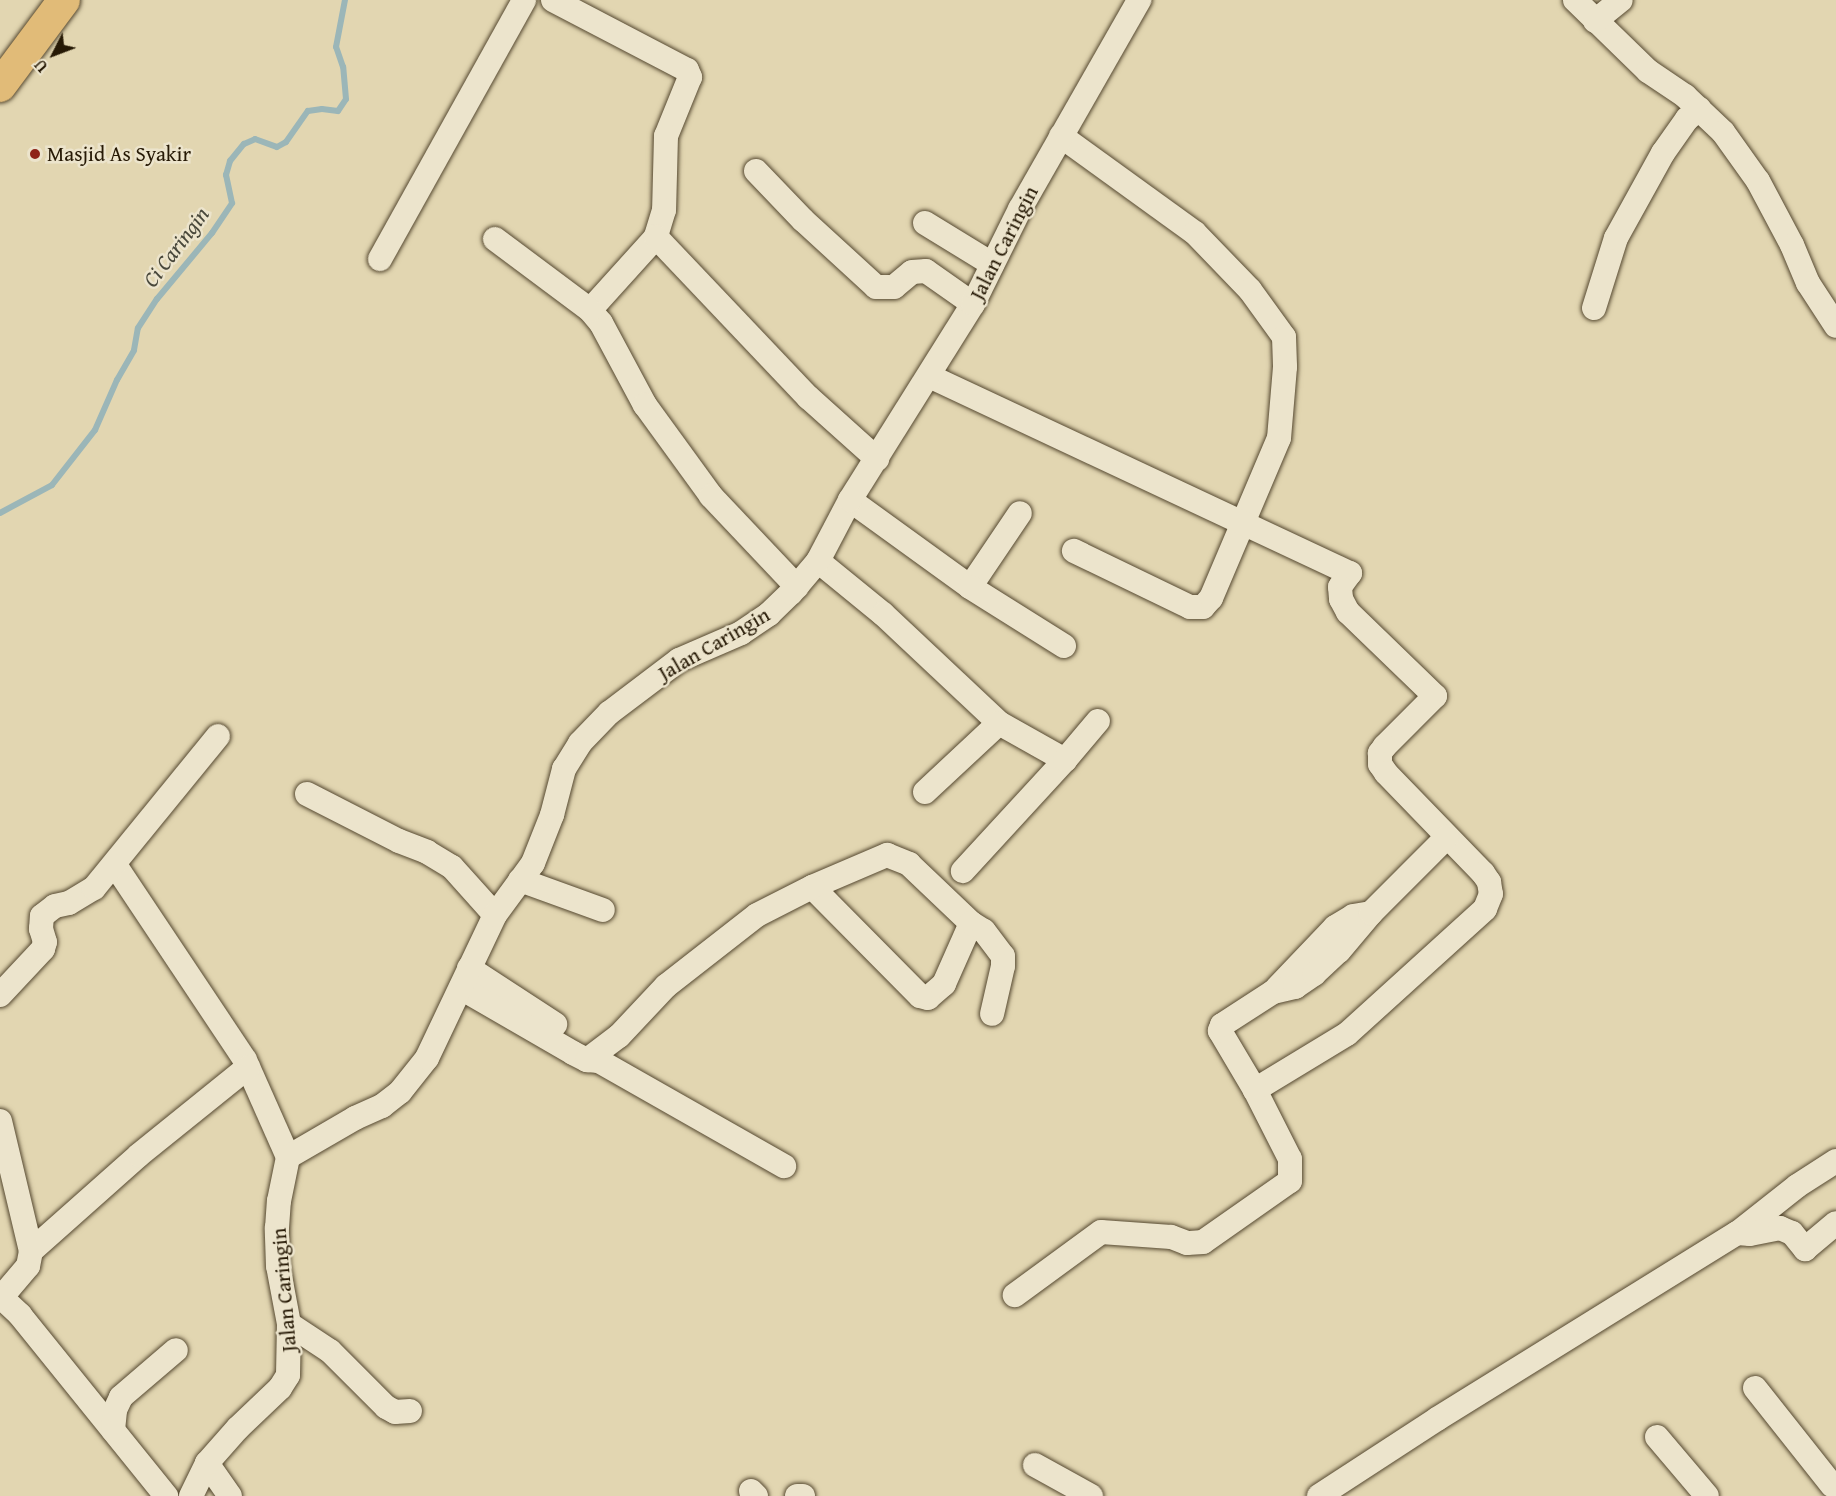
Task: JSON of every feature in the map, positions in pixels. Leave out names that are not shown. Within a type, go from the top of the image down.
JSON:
[{"type":"main road","points":[[0,86],[64,0]]},
{"type":"street","points":[[380,259],[524,0]]},
{"type":"street","points":[[553,0],[687,70],[690,77],[666,136],[664,210],[656,237],[590,310]]},
{"type":"street","name":"Jalan Caringin","points":[[191,1496],[207,1462],[238,1428],[280,1389],[288,1375],[289,1324],[278,1266],[278,1228],[279,1201],[288,1157],[355,1118],[382,1106],[400,1092],[427,1058],[495,915],[533,863],[552,815],[564,769],[580,742],[609,713],[679,660],[741,633],[769,614],[797,587],[818,561],[850,500],[973,304],[1061,136],[1139,0]]},
{"type":"street","points":[[1575,0],[1648,71],[1699,109],[1723,132],[1758,181],[1792,245],[1808,283],[1834,316]]},
{"type":"street","points":[[1595,21],[1621,0]]},
{"type":"street","points":[[1594,308],[1616,238],[1663,153],[1687,119],[1699,109]]},
{"type":"street","points":[[1061,136],[1195,233],[1251,290],[1284,337],[1285,367],[1280,438],[1211,598],[1203,607],[1190,607],[1074,551]]},
{"type":"street","points":[[756,171],[803,220],[876,287],[894,286],[912,272],[926,271],[973,304]]},
{"type":"street","points":[[925,223],[992,264]]},
{"type":"street","points":[[656,237],[808,397],[877,459]]},
{"type":"street","points":[[495,239],[590,310],[600,323],[645,405],[711,496],[797,587]]},
{"type":"street","points":[[929,376],[1350,573],[1340,587],[1341,599],[1348,612],[1436,696],[1385,746],[1380,753],[1380,764],[1490,882],[1491,894],[1485,909],[1347,1034],[1255,1089]]},
{"type":"street","points":[[850,500],[970,587],[1064,646]]},
{"type":"street","points":[[970,587],[1020,513]]},
{"type":"street","points":[[818,561],[883,614],[999,723],[1065,760]]},
{"type":"street","points":[[963,872],[1098,721]]},
{"type":"street","points":[[925,792],[999,723]]},
{"type":"street","points":[[0,995],[43,949],[45,942],[41,929],[42,916],[55,906],[69,903],[94,888],[218,736]]},
{"type":"street","points":[[307,794],[399,842],[427,852],[452,867],[495,915]]},
{"type":"street","points":[[1015,1295],[1101,1232],[1171,1237],[1187,1243],[1203,1242],[1290,1181],[1290,1159],[1255,1089],[1220,1031],[1225,1022],[1273,992],[1295,987],[1314,974],[1339,951],[1371,913],[1447,837]]},
{"type":"street","points":[[594,1058],[619,1036],[666,986],[757,915],[812,886],[887,855],[909,864],[970,923],[984,931],[1003,956],[1003,966],[992,1014]]},
{"type":"street","points":[[115,865],[248,1067],[288,1157]]},
{"type":"street","points":[[520,880],[603,910]]},
{"type":"street","points":[[812,886],[920,996],[928,998],[944,984],[970,923]]},
{"type":"street","points":[[465,978],[594,1058],[784,1166]]},
{"type":"street","points":[[31,1251],[139,1155],[248,1067]]},
{"type":"street","points":[[0,1121],[31,1251],[28,1266],[1,1299],[20,1316],[166,1496]]},
{"type":"street","points":[[1319,1496],[1437,1419],[1737,1233],[1797,1186],[1836,1161]]},
{"type":"street","points":[[1737,1233],[1750,1234],[1780,1228],[1792,1233],[1805,1249],[1836,1223]]},
{"type":"street","points":[[289,1324],[330,1351],[386,1407],[395,1412],[410,1411]]},
{"type":"street","points":[[113,1430],[115,1410],[121,1397],[176,1350]]},
{"type":"street","points":[[1755,1388],[1828,1488]]},
{"type":"street","points":[[1658,1437],[1707,1496]]},
{"type":"street","points":[[207,1462],[230,1496]]},
{"type":"street","points":[[1035,1465],[1091,1496]]},
{"type":"street","points":[[797,1496],[803,1496]]},
{"type":"waterway","name":"Ci Caringin","points":[[0,513],[52,485],[95,430],[117,380],[134,350],[138,328],[157,299],[212,233],[232,203],[226,175],[230,161],[244,144],[255,139],[277,147],[286,142],[308,111],[322,109],[338,111],[346,99],[343,67],[336,47],[345,0]]},
{"type":"place","name":"Masjid As Syakir","points":[[35,154]]}]
